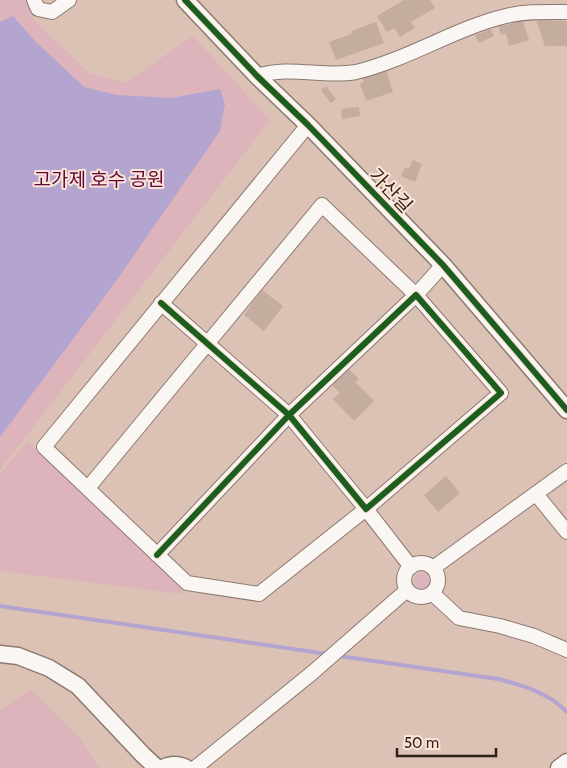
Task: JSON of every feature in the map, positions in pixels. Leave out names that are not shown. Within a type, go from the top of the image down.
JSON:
[{"type":"street","points":[[34,0],[38,10],[52,12],[69,0]]},
{"type":"street","name":"가산길","points":[[185,0],[443,266],[567,410]]},
{"type":"street","points":[[257,76],[269,72],[282,71],[338,74],[356,72],[376,67],[470,28],[506,16],[538,12],[567,12]]},
{"type":"street","points":[[88,488],[322,206],[416,295],[502,393],[366,509],[259,594],[187,583],[44,447],[308,126]]},
{"type":"street","points":[[158,555],[289,415],[416,295],[443,266]]},
{"type":"street","points":[[161,304],[289,415],[366,509],[410,567]]},
{"type":"street","points":[[433,568],[567,471]]},
{"type":"street","points":[[536,494],[567,532]]},
{"type":"street","points":[[423,564],[433,568],[436,573],[437,584],[432,593],[422,597],[411,594],[407,590],[404,580],[405,574],[410,567],[423,564]]},
{"type":"street","points":[[195,768],[312,673],[407,590]]},
{"type":"street","points":[[432,593],[459,618],[500,626],[567,649]]},
{"type":"street","points":[[0,654],[18,656],[49,668],[78,686],[157,768]]},
{"type":"street","points":[[560,768],[567,762]]},
{"type":"street","points":[[163,768],[179,765],[186,768]]},
{"type":"green space","name":"고가제 호수 공원","points":[[0,0],[25,0],[33,19],[89,73],[125,83],[193,36],[270,120],[0,470]]},
{"type":"green space","points":[[27,441],[182,587],[182,594],[0,571],[0,474]]},
{"type":"green space","points":[[422,573],[428,575],[430,581],[428,587],[422,589],[416,587],[414,581],[416,575]]},
{"type":"green space","points":[[31,690],[80,738],[99,768],[0,768],[0,710]]},
{"type":"shaded area","name":"고가제 호수 공원","points":[[13,16],[34,40],[84,87],[117,95],[171,98],[220,89],[225,104],[220,131],[114,284],[0,437],[0,22]]},
{"type":"building","points":[[404,0],[430,0],[435,8],[411,22],[415,28],[400,37],[394,28],[387,32],[377,16]]},
{"type":"building","points":[[536,20],[567,21],[567,46],[545,46]]},
{"type":"building","points":[[523,21],[529,40],[509,46],[506,33],[501,35],[498,25]]},
{"type":"building","points":[[376,22],[384,43],[336,60],[329,42],[352,34],[351,31]]},
{"type":"building","points":[[490,29],[494,36],[479,43],[475,35]]},
{"type":"building","points":[[386,70],[393,92],[366,101],[360,84],[364,82],[362,78]]},
{"type":"building","points":[[326,86],[336,99],[331,103],[321,90]]},
{"type":"building","points":[[359,107],[360,116],[342,119],[341,109]]},
{"type":"building","points":[[413,160],[422,164],[415,182],[401,176],[405,167],[409,169]]},
{"type":"building","points":[[262,290],[283,306],[264,331],[244,315]]},
{"type":"building","points":[[349,369],[359,379],[355,382],[374,401],[354,421],[333,399],[340,393],[332,385]]},
{"type":"building","points":[[446,476],[460,493],[438,512],[424,495]]},
{"type":"waterway","points":[[0,606],[327,654]]},
{"type":"waterway","points":[[339,656],[498,679],[526,687],[544,695],[567,712]]},
{"type":"cycle path","points":[[185,0],[443,265],[567,410]]},
{"type":"cycle path","points":[[157,555],[289,415],[416,295],[501,393],[366,509],[289,415],[161,303]]}]
